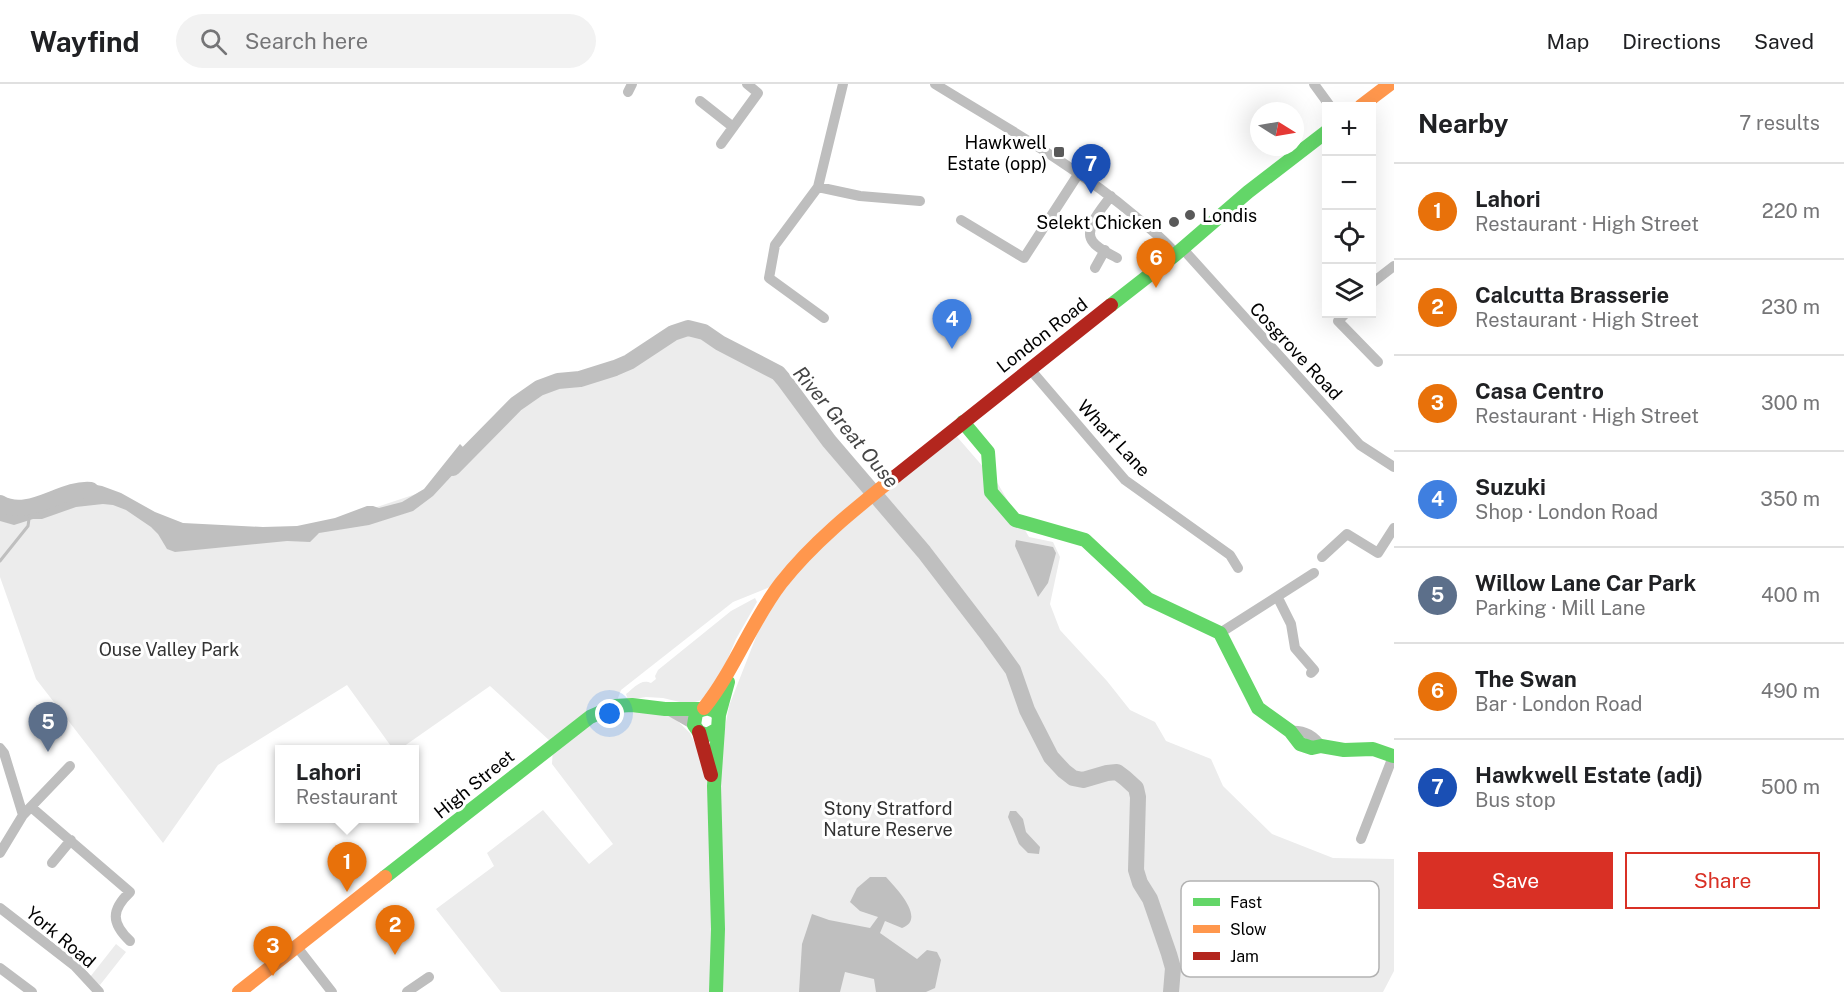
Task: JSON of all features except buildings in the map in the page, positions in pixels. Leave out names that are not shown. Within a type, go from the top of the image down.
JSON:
[{"type":"street","points":[[720,144],[758,93],[747,84]]},
{"type":"street","points":[[824,318],[769,278],[775,245],[818,187],[843,84]]},
{"type":"street","name":"Cosgrove Road","points":[[935,84],[1079,173],[1179,251],[1360,445],[1394,467]]},
{"type":"street","points":[[1314,84],[1327,102]]},
{"type":"street","points":[[1365,102],[1390,84]]},
{"type":"street","points":[[700,100],[733,126]]},
{"type":"street","name":"London Road","points":[[731,671],[757,617],[774,591],[808,552],[842,519],[1322,135]]},
{"type":"street","points":[[961,220],[1024,258],[1079,173]]},
{"type":"street","points":[[818,187],[860,196],[920,201]]},
{"type":"street","points":[[1111,196],[1092,224],[1089,234],[1092,242],[1117,258]]},
{"type":"street","points":[[1095,268],[1105,250]]},
{"type":"street","points":[[1376,280],[1394,266]]},
{"type":"street","points":[[1341,318],[1338,321],[1378,362]]},
{"type":"street","name":"Wharf Lane","points":[[1029,368],[1125,480],[1230,555],[1238,568]]},
{"type":"street","points":[[963,422],[988,452],[991,492],[1016,520],[1085,540],[1148,599],[1220,633],[1258,708],[1290,731],[1293,738],[1300,744],[1312,748],[1321,746],[1344,750],[1373,749],[1394,755],[1360,839]]},
{"type":"street","points":[[1322,557],[1347,534],[1378,553],[1394,528]]},
{"type":"street","points":[[1220,633],[1314,573]]},
{"type":"street","points":[[1278,598],[1291,624],[1295,648],[1314,670],[1311,673]]},
{"type":"street","points":[[714,786],[697,729],[696,713],[715,695],[731,671]]},
{"type":"street","points":[[716,992],[718,929],[714,786],[719,722],[731,671]]},
{"type":"street","name":"High Street","points":[[239,992],[590,717],[615,706],[702,709]]},
{"type":"street","points":[[665,709],[707,735],[719,722]]},
{"type":"street","points":[[702,709],[713,709],[719,722]]},
{"type":"street","points":[[0,748],[27,811],[71,840],[130,892],[120,901],[115,921],[130,941]]},
{"type":"street","points":[[0,853],[27,811],[70,766]]},
{"type":"street","points":[[52,862],[71,840]]},
{"type":"street","name":"York Road","points":[[0,908],[75,966],[99,992]]},
{"type":"street","points":[[297,946],[332,992]]},
{"type":"street","points":[[0,968],[32,992]]},
{"type":"street","points":[[407,992],[429,976]]},
{"type":"green space","points":[[691,334],[737,347],[784,379],[824,444],[870,496],[952,431],[998,484],[1029,537],[1053,542],[1060,557],[1050,604],[1060,630],[1130,710],[1155,722],[1166,741],[1211,759],[1223,786],[1272,834],[1333,858],[1394,859],[1394,971],[1383,992],[501,992],[436,909],[494,866],[487,853],[543,810],[589,864],[613,844],[552,764],[553,747],[550,741],[490,686],[406,745],[390,745],[347,685],[218,765],[163,843],[36,679],[0,577],[0,518],[98,493],[193,528],[308,530],[425,491],[516,404]],"holes":[[[780,583],[774,591],[729,706],[724,733],[703,761],[690,733],[665,709],[615,706],[621,690],[733,602]]]},
{"type":"green space","points":[[755,598],[757,602],[736,639],[718,682],[705,699],[688,704],[663,698],[646,697],[628,700],[626,694],[641,683],[651,683],[656,679],[658,670],[731,611]]},
{"type":"green space","points":[[116,944],[126,952],[100,985],[90,977]]},
{"type":"shaded area","points":[[460,444],[471,455],[433,496],[413,511],[369,525],[319,533],[310,542],[287,541],[175,552],[167,549],[151,527],[126,510],[103,504],[76,507],[42,519],[33,519],[14,525],[0,521],[0,502],[22,509],[40,507],[67,497],[72,490],[91,484],[121,493],[155,512],[183,523],[263,527],[297,526],[335,518],[367,506],[379,508],[402,502],[424,489]]},
{"type":"shaded area","points":[[1016,540],[1053,547],[1056,553],[1048,583],[1038,597],[1015,546]]},
{"type":"shaded area","points":[[1010,811],[1016,811],[1023,819],[1026,832],[1040,847],[1039,854],[1028,853],[1019,844],[1008,817]]},
{"type":"shaded area","points":[[870,877],[886,877],[902,895],[910,911],[909,924],[902,928],[885,921],[880,933],[917,959],[927,950],[937,952],[941,960],[935,988],[926,992],[876,992],[874,979],[845,972],[840,992],[799,992],[802,944],[812,914],[829,920],[870,928],[878,917],[860,911],[850,902],[857,888]]},
{"type":"waterway","name":"River Great Ouse","points":[[453,468],[516,404],[539,388],[558,381],[580,379],[615,368],[629,362],[673,333],[688,328],[704,332],[720,343],[778,373],[829,441],[924,552],[1013,670],[1027,710],[1051,757],[1073,778],[1083,780],[1117,772],[1136,788],[1138,797],[1136,870],[1140,883],[1150,899],[1169,954],[1173,968],[1171,992]]},
{"type":"waterway","name":"River Great Ouse","points":[[0,503],[22,508],[34,506],[68,493],[91,490]]},
{"type":"waterway","points":[[0,561],[28,526],[29,519]]},
{"type":"traffic: fast","points":[[1111,305],[1175,255],[1248,192],[1322,135]]},
{"type":"traffic: fast","points":[[963,422],[988,452],[991,492],[1015,520],[1085,540],[1148,599],[1220,633],[1258,708],[1290,731],[1300,744],[1312,748],[1321,746],[1344,750],[1373,749],[1393,756]]},
{"type":"traffic: fast","points":[[719,715],[711,709],[702,710],[696,713],[694,725],[699,732],[707,735],[718,729],[719,715],[728,682]]},
{"type":"traffic: fast","points":[[385,877],[590,717],[615,706],[701,709]]},
{"type":"traffic: fast","points":[[716,992],[718,929],[714,786],[718,729]]},
{"type":"traffic: slow","points":[[1366,102],[1390,84]]},
{"type":"traffic: slow","points":[[704,708],[725,678],[770,598],[793,568],[850,513],[896,476]]},
{"type":"traffic: slow","points":[[239,992],[385,877]]},
{"type":"traffic: jam","points":[[896,476],[1111,305]]},
{"type":"traffic: jam","points":[[699,732],[711,775]]},
{"type":"place","name":"Hawkwell Estate (opp)","points":[[1059,152]]},
{"type":"place","name":"Hawkwell Estate (adj)","points":[[1091,194]]},
{"type":"place","name":"Londis","points":[[1190,215]]},
{"type":"place","name":"Selekt Chicken","points":[[1174,222]]},
{"type":"place","name":"The Swan","points":[[1156,288]]},
{"type":"place","name":"Suzuki","points":[[952,349]]},
{"type":"place","name":"Willow Lane Car Park","points":[[48,752]]},
{"type":"place","name":"Lahori","points":[[347,892]]},
{"type":"place","name":"Calcutta Brasserie","points":[[395,955]]},
{"type":"place","name":"Casa Centro","points":[[273,976]]},
{"type":"park label","name":"Ouse Valley Park","points":[[169,649]]},
{"type":"park label","name":"Stony Stratford Nature Reserve","points":[[888,818]]}]
